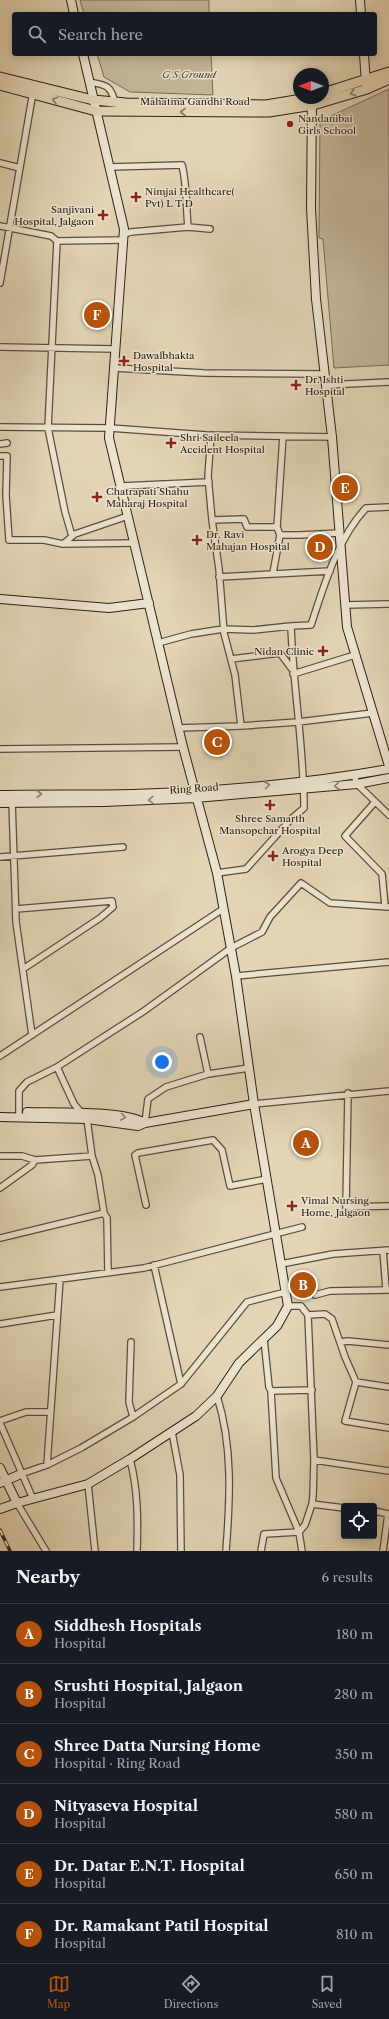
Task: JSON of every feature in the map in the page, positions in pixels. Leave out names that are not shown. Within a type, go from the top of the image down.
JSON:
[{"type":"main road","points":[[71,0],[74,12]]},
{"type":"main road","points":[[360,0],[361,12]]},
{"type":"main road","points":[[0,1509],[16,1503],[88,1484],[130,1460],[196,1416],[217,1396],[239,1363],[277,1326],[288,1306],[254,1104],[236,976],[217,873],[183,747],[109,438],[124,228],[83,56]]},
{"type":"main road","points":[[364,56],[367,85]]},
{"type":"main road","points":[[329,93],[367,85],[389,72]]},
{"type":"main road","points":[[0,77],[33,90],[93,100],[116,106]]},
{"type":"main road","name":"Mahatma Gandhi Road","points":[[329,95],[389,79]]},
{"type":"main road","name":"Mahatma Gandhi Road","points":[[0,85],[33,90],[96,111],[116,106],[269,112],[297,104]]},
{"type":"main road","points":[[311,104],[311,208],[316,299],[332,437],[347,627],[389,766]]},
{"type":"main road","points":[[0,599],[109,608],[149,603]]},
{"type":"main road","points":[[195,794],[354,775],[389,769]]},
{"type":"main road","name":"Ring Road","points":[[0,803],[12,798],[104,802],[195,794],[304,790],[357,784],[389,778]]},
{"type":"main road","points":[[0,795],[12,798]]},
{"type":"main road","points":[[0,1117],[19,1115],[85,1116],[138,1126],[145,1123],[254,1104]]},
{"type":"main road","points":[[0,1112],[19,1115]]},
{"type":"main road","points":[[0,1468],[3,1482],[16,1503]]},
{"type":"main road","points":[[3,1482],[21,1474]]},
{"type":"street","points":[[89,82],[106,85],[113,92],[116,106]]},
{"type":"street","points":[[0,283],[33,90]]},
{"type":"street","points":[[0,163],[20,168]]},
{"type":"street","points":[[109,168],[182,166],[186,181],[185,195],[188,227]]},
{"type":"street","points":[[0,226],[51,236],[57,241],[124,237],[131,232],[188,227],[210,229]]},
{"type":"street","points":[[57,241],[48,428],[65,512],[72,536]]},
{"type":"street","points":[[0,346],[115,349]]},
{"type":"street","points":[[114,368],[204,373],[325,374]]},
{"type":"street","points":[[326,385],[389,382]]},
{"type":"street","points":[[0,427],[110,428],[211,436],[332,437]]},
{"type":"street","points":[[211,436],[208,482],[219,577],[223,629],[235,675],[241,726]]},
{"type":"street","points":[[273,573],[280,535],[277,527],[283,436]]},
{"type":"street","points":[[0,444],[7,443]]},
{"type":"street","points":[[0,456],[7,456],[6,495],[9,540],[44,540],[63,544],[134,543]]},
{"type":"street","points":[[121,486],[208,482]]},
{"type":"street","points":[[158,643],[191,634],[223,629],[253,630],[311,625],[330,571],[355,520],[366,508],[389,507]]},
{"type":"street","points":[[63,544],[72,536],[100,524],[128,516]]},
{"type":"street","points":[[212,520],[244,519],[246,527],[277,527]]},
{"type":"street","points":[[280,535],[300,536],[340,533]]},
{"type":"street","points":[[219,577],[330,571]]},
{"type":"street","points":[[345,605],[389,604]]},
{"type":"street","points":[[217,873],[246,869],[291,818],[304,808],[304,790],[293,672],[291,626]]},
{"type":"street","points":[[231,659],[280,653],[293,672]]},
{"type":"street","points":[[293,672],[355,655]]},
{"type":"street","points":[[179,728],[298,722],[373,713]]},
{"type":"street","points":[[0,749],[183,747]]},
{"type":"street","points":[[354,775],[357,784],[389,815]]},
{"type":"street","points":[[12,798],[16,909],[32,1035]]},
{"type":"street","points":[[19,1115],[19,1091],[27,1082],[57,1067],[144,1011],[231,948],[262,932],[270,917],[301,883],[330,903],[387,906],[382,874],[345,836],[375,802]]},
{"type":"street","points":[[0,857],[123,847]]},
{"type":"street","points":[[16,909],[112,901],[113,907],[100,918],[23,969]]},
{"type":"street","points":[[0,1056],[223,909]]},
{"type":"street","points":[[236,976],[389,962]]},
{"type":"street","points":[[200,1037],[208,1074]]},
{"type":"street","points":[[57,1067],[74,1104],[85,1116],[92,1156],[98,1175],[104,1213],[107,1218],[108,1272]]},
{"type":"street","points":[[145,1123],[148,1099],[166,1087],[208,1074],[249,1068]]},
{"type":"street","points":[[254,1104],[348,1093],[389,1091]]},
{"type":"street","points":[[348,1093],[346,1207],[389,1206]]},
{"type":"street","points":[[146,1205],[135,1155],[138,1153],[212,1140],[222,1150],[230,1186],[267,1179]]},
{"type":"street","points":[[0,1156],[22,1156],[35,1160],[92,1156]]},
{"type":"street","points":[[0,1188],[32,1165],[35,1160]]},
{"type":"street","points":[[0,1238],[104,1213]]},
{"type":"street","points":[[0,1287],[154,1265],[276,1235],[302,1227]]},
{"type":"street","points":[[281,1264],[333,1254],[386,1250],[387,1290],[330,1291],[315,1295]]},
{"type":"street","points":[[154,1265],[181,1384]]},
{"type":"street","points":[[47,1465],[60,1279]]},
{"type":"street","points":[[21,1474],[47,1465],[81,1448],[133,1417],[181,1384],[247,1302],[286,1292]]},
{"type":"street","points":[[261,1551],[264,1534],[299,1532],[305,1525],[312,1504],[314,1460],[308,1315],[301,1306],[288,1306]]},
{"type":"street","points":[[308,1315],[325,1314],[332,1319],[345,1357],[356,1382],[345,1421],[389,1428]]},
{"type":"street","points":[[0,1324],[57,1315]]},
{"type":"street","points":[[264,1339],[269,1387],[271,1391],[276,1478],[299,1532],[302,1551]]},
{"type":"street","points":[[341,1342],[348,1340],[389,1345]]},
{"type":"street","points":[[131,1342],[129,1402],[133,1417]]},
{"type":"street","points":[[356,1382],[389,1387]]},
{"type":"street","points":[[271,1391],[312,1390]]},
{"type":"street","points":[[217,1396],[222,1412],[230,1472],[230,1499],[226,1551]]},
{"type":"street","points":[[34,1499],[21,1474],[0,1422],[26,1412],[50,1412]]},
{"type":"street","points":[[172,1432],[180,1475],[181,1551]]},
{"type":"street","points":[[130,1460],[136,1483],[138,1509],[137,1551]]},
{"type":"street","points":[[314,1460],[389,1471]]},
{"type":"street","points":[[88,1484],[95,1551]]},
{"type":"street","points":[[16,1503],[46,1551]]},
{"type":"street","points":[[312,1504],[341,1508]]},
{"type":"street","points":[[377,1512],[388,1514],[383,1551]]},
{"type":"green space","points":[[80,0],[209,0],[209,12],[83,12]]},
{"type":"green space","name":"G S Ground","points":[[98,56],[211,56],[213,95],[130,92],[104,77]]},
{"type":"green space","points":[[389,89],[389,365],[334,368],[323,239],[319,238],[320,121]]},
{"type":"railway","points":[[0,1530],[10,1551]]},
{"type":"place","name":"Nandanibai Girls School","points":[[290,124]]},
{"type":"place","name":"Nimjai Healthcare( Pvt) L T D","points":[[136,197]]},
{"type":"place","name":"Sanjivani Hospital, Jalgaon","points":[[103,215]]},
{"type":"place","name":"Dr. Ramakant Patil Hospital","points":[[97,315]]},
{"type":"place","name":"Dawalbhakta Hospital","points":[[124,361]]},
{"type":"place","name":"Dr. Ishti Hospital","points":[[296,385]]},
{"type":"place","name":"Shri Saileela Accident Hospital","points":[[171,443]]},
{"type":"place","name":"Dr. Datar E.N.T. Hospital","points":[[345,488]]},
{"type":"place","name":"Chatrapati Shahu Maharaj Hospital","points":[[97,497]]},
{"type":"place","name":"Dr. Ravi Mahajan Hospital","points":[[197,540]]},
{"type":"place","name":"Nityaseva Hospital","points":[[320,547]]},
{"type":"place","name":"Nidan Clinic","points":[[323,651]]},
{"type":"place","name":"Shree Datta Nursing Home","points":[[217,742]]},
{"type":"place","name":"Shree Samarth Mansopchar Hospital","points":[[270,805]]},
{"type":"place","name":"Arogya Deep Hospital","points":[[273,856]]},
{"type":"place","name":"Siddhesh Hospitals","points":[[306,1143]]},
{"type":"place","name":"Vimal Nursing Home, Jalgaon","points":[[292,1206]]},
{"type":"place","name":"Srushti Hospital, Jalgaon","points":[[303,1285]]}]
